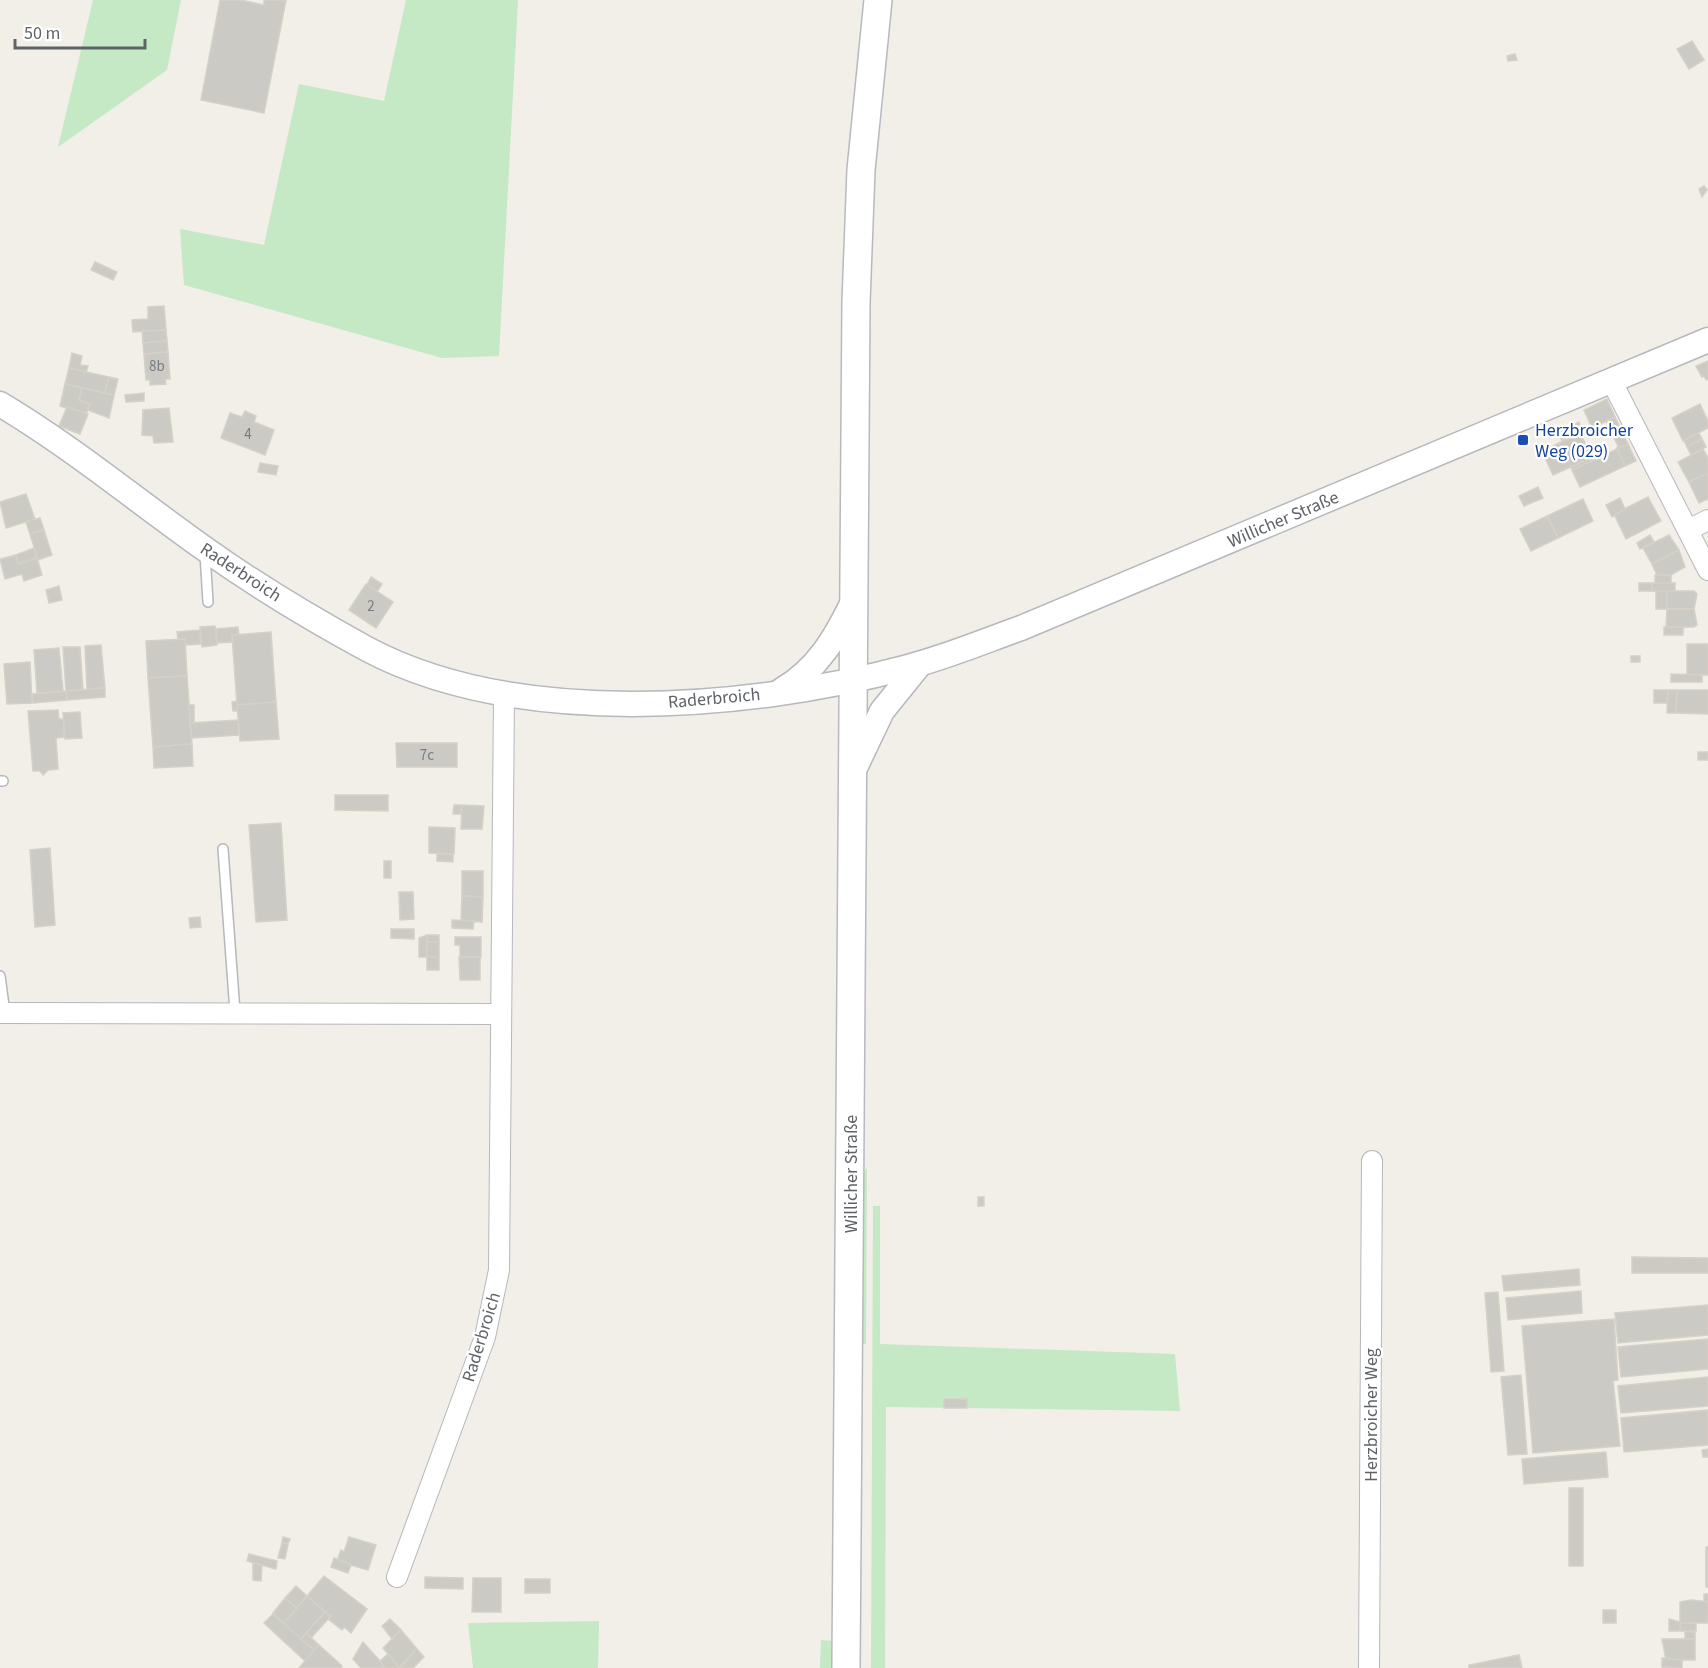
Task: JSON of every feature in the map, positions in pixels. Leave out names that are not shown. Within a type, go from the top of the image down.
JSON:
[{"type":"main road","name":"Willicher Straße","points":[[846,1668],[855,390],[861,170],[878,0]]},
{"type":"street","name":"Willicher Straße","points":[[853,681],[920,664],[1032,623],[1708,340]]},
{"type":"street","points":[[1612,382],[1708,570]]},
{"type":"street","name":"Raderbroich","points":[[0,404],[98,470],[204,549],[293,606],[389,660],[449,683],[504,695],[581,702],[640,703],[780,692],[853,681]]},
{"type":"street","points":[[1688,530],[1708,520]]},
{"type":"street","points":[[780,692],[803,676],[826,651],[854,600]]},
{"type":"street","points":[[853,775],[882,711],[920,664]]},
{"type":"street","name":"Raderbroich","points":[[397,1577],[485,1337],[495,1296],[501,1231],[504,695]]},
{"type":"street","points":[[2,1013],[501,1014]]},
{"type":"street","name":"Herzbroicher Weg","points":[[1369,1668],[1372,1161]]},
{"type":"lane","points":[[204,549],[208,602]]},
{"type":"lane","points":[[223,849],[235,1012]]},
{"type":"lane","points":[[0,976],[2,1013]]},
{"type":"green space","points":[[93,0],[181,0],[167,70],[58,147]]},
{"type":"green space","points":[[406,0],[518,0],[499,356],[442,358],[184,285],[180,229],[264,245],[299,84],[384,101]]},
{"type":"green space","points":[[867,1168],[866,1344],[860,1344],[862,1174]]},
{"type":"green space","points":[[873,1206],[880,1206],[880,1344],[1175,1354],[1180,1411],[886,1407],[885,1668],[871,1668]]},
{"type":"green space","points":[[599,1621],[598,1668],[473,1668],[468,1623]]},
{"type":"green space","points":[[821,1640],[834,1641],[833,1668],[820,1668]]},
{"type":"building","points":[[220,0],[240,0],[264,5],[264,0],[286,0],[264,113],[201,100]]},
{"type":"building","points":[[1692,41],[1704,60],[1689,69],[1677,49]]},
{"type":"building","points":[[1515,54],[1517,60],[1508,61],[1507,56]]},
{"type":"building","points":[[1704,186],[1707,190],[1702,197],[1699,189]]},
{"type":"building","points":[[95,262],[117,272],[113,280],[91,270]]},
{"type":"building","points":[[164,306],[166,330],[133,332],[132,320],[148,319],[148,307]]},
{"type":"building","points":[[166,330],[167,341],[143,343],[142,331]]},
{"type":"building","points":[[167,341],[168,352],[144,354],[143,343]]},
{"type":"building","points":[[168,352],[170,379],[165,379],[166,384],[150,385],[150,380],[146,380],[144,354]]},
{"type":"building","points":[[72,353],[82,356],[80,365],[88,366],[86,372],[69,368]]},
{"type":"building","points":[[1708,361],[1708,379],[1706,380],[1696,366]]},
{"type":"building","points":[[69,368],[109,377],[105,393],[65,384]]},
{"type":"building","points":[[109,377],[118,379],[114,395],[105,393]]},
{"type":"building","points":[[65,384],[82,388],[79,400],[90,404],[86,414],[60,406]]},
{"type":"building","points":[[82,388],[114,395],[109,418],[88,410],[90,404],[79,400]]},
{"type":"building","points":[[144,393],[144,401],[126,402],[125,395]]},
{"type":"building","points":[[1607,399],[1615,417],[1592,428],[1584,410]]},
{"type":"building","points":[[1700,404],[1708,421],[1708,428],[1683,441],[1672,418]]},
{"type":"building","points":[[67,407],[88,414],[80,434],[59,426]]},
{"type":"building","points":[[169,408],[173,442],[154,443],[153,436],[142,435],[143,410]]},
{"type":"building","points":[[245,411],[256,416],[254,422],[274,430],[265,455],[221,438],[230,413],[242,417]]},
{"type":"building","points":[[1615,417],[1628,444],[1616,450],[1618,446],[1606,421]]},
{"type":"building","points":[[1579,422],[1584,432],[1577,434],[1573,425]]},
{"type":"building","points":[[1573,425],[1577,434],[1562,441],[1558,432]]},
{"type":"building","points":[[1580,433],[1592,457],[1571,467],[1559,443]]},
{"type":"building","points":[[1699,433],[1702,439],[1687,447],[1684,440]]},
{"type":"building","points":[[1702,439],[1706,447],[1691,455],[1687,447]]},
{"type":"building","points":[[1559,443],[1571,467],[1553,475],[1542,451]]},
{"type":"building","points":[[1628,444],[1636,461],[1625,466],[1617,449]]},
{"type":"building","points":[[1617,449],[1625,466],[1580,487],[1572,470]]},
{"type":"building","points":[[1703,449],[1708,458],[1708,473],[1689,482],[1678,462]]},
{"type":"building","points":[[1592,457],[1593,460],[1572,470],[1571,467]]},
{"type":"building","points":[[260,463],[278,466],[276,475],[258,472]]},
{"type":"building","points":[[1708,473],[1708,499],[1699,503],[1689,482]]},
{"type":"building","points":[[1538,487],[1543,498],[1524,506],[1519,496]]},
{"type":"building","points":[[26,494],[35,519],[6,528],[0,502]]},
{"type":"building","points":[[1648,497],[1661,521],[1626,539],[1614,514]]},
{"type":"building","points":[[1620,498],[1625,509],[1612,517],[1606,505]]},
{"type":"building","points":[[1583,499],[1593,521],[1558,538],[1547,516]]},
{"type":"building","points":[[1547,516],[1558,538],[1531,551],[1520,529]]},
{"type":"building","points":[[40,518],[44,530],[30,534],[26,522]]},
{"type":"building","points":[[44,530],[52,555],[38,560],[30,534]]},
{"type":"building","points":[[1650,535],[1654,542],[1640,549],[1637,543]]},
{"type":"building","points":[[1669,535],[1679,550],[1652,564],[1643,548]]},
{"type":"building","points":[[34,548],[37,558],[18,564],[16,555]]},
{"type":"building","points":[[1679,550],[1685,567],[1671,575],[1657,575],[1652,564]]},
{"type":"building","points":[[16,555],[18,564],[37,558],[42,575],[24,581],[22,574],[5,579],[0,559]]},
{"type":"building","points":[[1655,575],[1671,575],[1671,583],[1655,583]]},
{"type":"building","points":[[371,577],[382,584],[377,592],[367,585]]},
{"type":"building","points":[[1639,583],[1652,583],[1652,591],[1639,591]]},
{"type":"building","points":[[1652,583],[1675,583],[1675,591],[1652,591]]},
{"type":"building","points":[[366,584],[393,602],[376,628],[349,610]]},
{"type":"building","points":[[59,586],[62,600],[49,603],[46,590]]},
{"type":"building","points":[[1656,591],[1667,591],[1667,609],[1656,609]]},
{"type":"building","points":[[1667,591],[1694,591],[1697,594],[1694,609],[1667,609]]},
{"type":"building","points":[[1667,609],[1694,609],[1697,625],[1694,627],[1666,627]]},
{"type":"building","points":[[215,626],[217,645],[202,647],[200,627]]},
{"type":"building","points":[[238,627],[239,635],[232,635],[233,642],[217,643],[216,629]]},
{"type":"building","points":[[1664,627],[1683,627],[1683,635],[1664,635]]},
{"type":"building","points":[[200,630],[201,644],[186,645],[185,639],[178,639],[177,632]]},
{"type":"building","points":[[271,632],[276,702],[237,705],[232,635]]},
{"type":"building","points":[[185,639],[187,676],[148,678],[146,641]]},
{"type":"building","points":[[1687,644],[1708,644],[1708,675],[1687,675]]},
{"type":"building","points":[[101,645],[105,688],[87,690],[85,646]]},
{"type":"building","points":[[63,647],[80,647],[83,690],[66,691]]},
{"type":"building","points":[[59,648],[63,691],[37,693],[34,650]]},
{"type":"building","points":[[1631,656],[1640,656],[1640,662],[1631,662]]},
{"type":"building","points":[[30,662],[32,703],[7,704],[4,664]]},
{"type":"building","points":[[1671,674],[1702,675],[1702,682],[1671,682]]},
{"type":"building","points":[[187,676],[192,744],[153,747],[148,678]]},
{"type":"building","points":[[105,688],[105,697],[67,700],[66,691]]},
{"type":"building","points":[[1654,690],[1668,690],[1667,703],[1654,703]]},
{"type":"building","points":[[1668,690],[1677,690],[1676,713],[1667,713]]},
{"type":"building","points":[[1677,690],[1708,690],[1708,714],[1676,713]]},
{"type":"building","points":[[66,691],[67,700],[33,703],[32,694]]},
{"type":"building","points":[[237,701],[238,711],[233,711],[232,702]]},
{"type":"building","points":[[276,702],[279,739],[240,741],[237,705]]},
{"type":"building","points":[[189,705],[194,705],[194,714],[190,714]]},
{"type":"building","points":[[58,710],[59,719],[64,719],[64,737],[56,738],[58,769],[48,770],[43,775],[40,771],[33,771],[28,711]]},
{"type":"building","points":[[80,712],[82,738],[65,739],[63,713]]},
{"type":"building","points":[[194,713],[194,723],[190,723],[190,714]]},
{"type":"building","points":[[238,720],[239,735],[192,738],[190,723]]},
{"type":"building","points":[[396,743],[457,743],[457,767],[397,767]]},
{"type":"building","points":[[192,744],[193,766],[154,768],[153,747]]},
{"type":"building","points":[[1698,752],[1708,752],[1708,760],[1698,760]]},
{"type":"building","points":[[335,795],[388,795],[388,811],[335,810]]},
{"type":"building","points":[[454,805],[462,805],[461,814],[453,814]]},
{"type":"building","points":[[462,805],[484,806],[482,829],[461,829]]},
{"type":"building","points":[[281,823],[287,920],[256,922],[249,825]]},
{"type":"building","points":[[429,827],[455,828],[454,854],[429,853]]},
{"type":"building","points":[[50,848],[55,925],[35,927],[30,850]]},
{"type":"building","points":[[437,854],[453,854],[453,862],[437,861]]},
{"type":"building","points":[[384,861],[391,861],[391,878],[384,878]]},
{"type":"building","points":[[462,871],[483,871],[483,897],[462,896]]},
{"type":"building","points":[[399,892],[413,892],[414,919],[400,920]]},
{"type":"building","points":[[462,896],[483,897],[482,922],[461,921]]},
{"type":"building","points":[[200,917],[201,927],[190,928],[189,918]]},
{"type":"building","points":[[452,920],[474,921],[473,929],[452,928]]},
{"type":"building","points":[[391,929],[414,929],[414,939],[391,938]]},
{"type":"building","points":[[427,935],[439,935],[439,942],[427,942]]},
{"type":"building","points":[[427,935],[427,957],[419,957],[419,938]]},
{"type":"building","points":[[455,937],[481,937],[481,957],[460,957],[460,945],[455,945]]},
{"type":"building","points":[[427,942],[439,942],[439,957],[427,957]]},
{"type":"building","points":[[427,957],[439,957],[439,970],[427,970]]},
{"type":"building","points":[[459,957],[480,957],[480,980],[460,980]]},
{"type":"building","points":[[978,1197],[984,1197],[984,1206],[978,1206]]},
{"type":"building","points":[[1632,1257],[1708,1258],[1708,1273],[1632,1273]]},
{"type":"building","points":[[1579,1269],[1580,1285],[1504,1291],[1502,1276]]},
{"type":"building","points":[[1581,1291],[1582,1313],[1508,1320],[1506,1298]]},
{"type":"building","points":[[1498,1292],[1504,1371],[1491,1372],[1485,1293]]},
{"type":"building","points":[[1708,1305],[1708,1335],[1618,1343],[1615,1313]]},
{"type":"building","points":[[1614,1319],[1618,1380],[1613,1381],[1620,1446],[1533,1453],[1522,1326]]},
{"type":"building","points":[[1708,1339],[1708,1369],[1621,1377],[1618,1347]]},
{"type":"building","points":[[1521,1375],[1527,1454],[1508,1455],[1501,1377]]},
{"type":"building","points":[[1708,1377],[1708,1406],[1621,1413],[1618,1386]]},
{"type":"building","points":[[944,1399],[967,1399],[967,1408],[944,1408]]},
{"type":"building","points":[[1708,1410],[1708,1445],[1624,1452],[1621,1418]]},
{"type":"building","points":[[1708,1449],[1708,1457],[1703,1457],[1702,1450]]},
{"type":"building","points":[[1606,1452],[1608,1477],[1524,1484],[1522,1459]]},
{"type":"building","points":[[1569,1488],[1583,1488],[1583,1566],[1569,1566]]},
{"type":"building","points":[[283,1537],[290,1539],[288,1544],[282,1543]]},
{"type":"building","points":[[349,1537],[376,1545],[368,1570],[337,1561],[341,1550],[344,1552]]},
{"type":"building","points":[[282,1543],[288,1544],[285,1559],[278,1558]]},
{"type":"building","points":[[1706,1547],[1708,1547],[1708,1587],[1706,1587]]},
{"type":"building","points":[[249,1554],[277,1561],[276,1569],[247,1561]]},
{"type":"building","points":[[334,1558],[351,1565],[348,1573],[331,1567]]},
{"type":"building","points":[[253,1563],[262,1565],[261,1581],[253,1580]]},
{"type":"building","points":[[324,1576],[367,1609],[351,1633],[344,1627],[342,1630],[328,1619],[331,1616],[307,1596]]},
{"type":"building","points":[[425,1577],[463,1578],[463,1589],[425,1588]]},
{"type":"building","points":[[473,1578],[501,1578],[501,1612],[472,1612]]},
{"type":"building","points":[[525,1579],[550,1579],[550,1593],[525,1593]]},
{"type":"building","points":[[296,1586],[307,1596],[297,1608],[285,1598]]},
{"type":"building","points":[[1704,1594],[1708,1594],[1708,1602],[1704,1602]]},
{"type":"building","points":[[307,1596],[325,1612],[301,1639],[284,1623]]},
{"type":"building","points":[[285,1598],[297,1608],[284,1623],[273,1613]]},
{"type":"building","points":[[1691,1600],[1708,1602],[1708,1623],[1680,1623],[1680,1602]]},
{"type":"building","points":[[1603,1610],[1616,1610],[1616,1623],[1603,1623]]},
{"type":"building","points":[[325,1612],[331,1616],[311,1638],[306,1633]]},
{"type":"building","points":[[273,1614],[315,1651],[305,1661],[264,1623]]},
{"type":"building","points":[[390,1619],[401,1630],[392,1639],[382,1626]]},
{"type":"building","points":[[1669,1619],[1680,1622],[1680,1631],[1669,1631]]},
{"type":"building","points":[[1681,1623],[1696,1623],[1696,1631],[1680,1631]]},
{"type":"building","points":[[401,1630],[417,1649],[399,1667],[383,1648]]},
{"type":"building","points":[[1685,1632],[1695,1632],[1695,1639],[1685,1639]]},
{"type":"building","points":[[306,1633],[319,1645],[315,1651],[301,1639]]},
{"type":"building","points":[[1662,1639],[1695,1639],[1695,1660],[1666,1660]]},
{"type":"building","points":[[363,1642],[385,1668],[361,1668],[353,1659]]},
{"type":"building","points":[[319,1645],[342,1666],[341,1668],[299,1668]]},
{"type":"building","points":[[417,1649],[424,1657],[413,1668],[400,1668]]},
{"type":"building","points":[[388,1654],[398,1668],[385,1668],[380,1661]]},
{"type":"building","points":[[1519,1655],[1522,1668],[1469,1668],[1469,1665]]},
{"type":"building","points":[[1662,1658],[1682,1660],[1682,1668],[1662,1667]]},
{"type":"place","name":"Herzbroicher Weg (029)","points":[[1523,440]]}]
